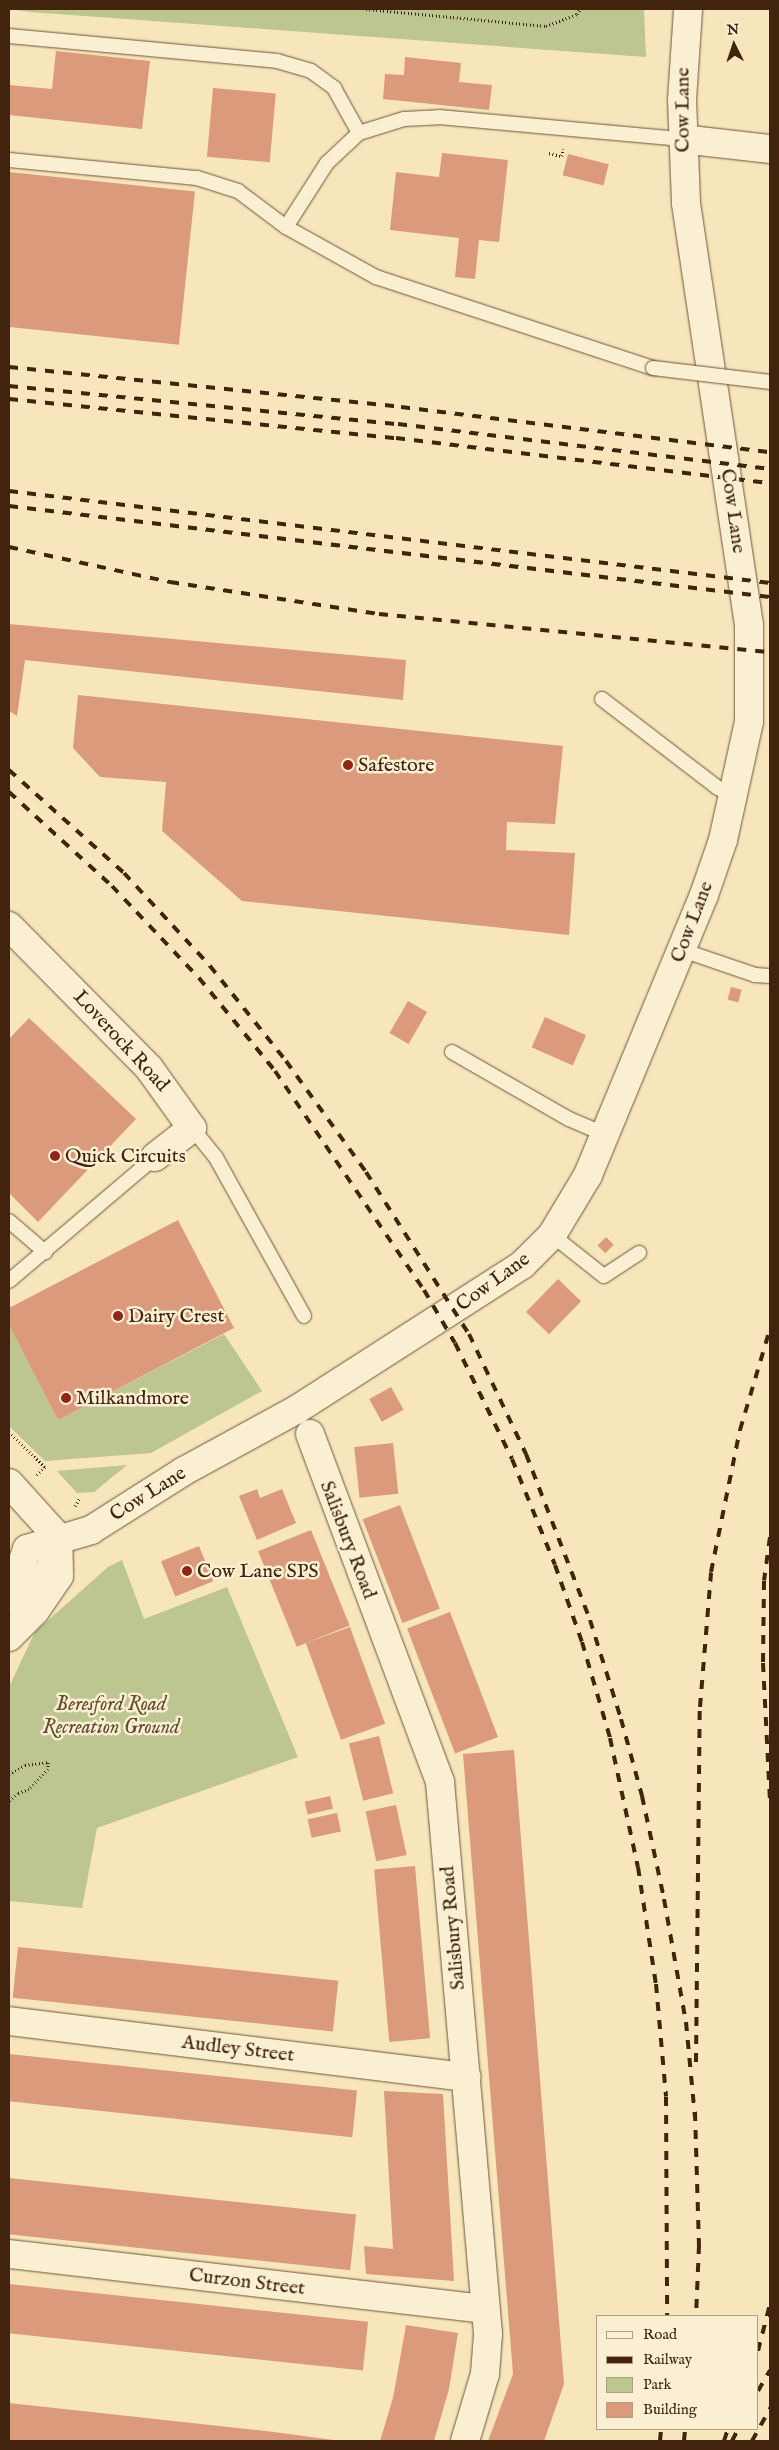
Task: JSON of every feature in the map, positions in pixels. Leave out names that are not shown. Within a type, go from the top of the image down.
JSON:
[{"type":"street","name":"Cow Lane","points":[[9,1601],[27,1548],[58,1537],[91,1530],[184,1471],[296,1410],[475,1297],[522,1264],[552,1235],[576,1198],[605,1134],[682,950],[723,840],[734,796],[748,722],[749,625],[691,248],[682,139],[688,9]]},
{"type":"street","points":[[682,139],[770,149]]},
{"type":"street","name":"Loverock Road","points":[[9,926],[149,1068],[192,1128]]},
{"type":"street","points":[[155,1157],[192,1128]]},
{"type":"street","name":"Salisbury Road","points":[[310,1434],[440,1782],[488,2334],[485,2374],[465,2441]]},
{"type":"street","points":[[9,1482],[58,1537],[59,1576],[35,1611],[9,1635]]},
{"type":"street","name":"Audley Street","points":[[9,2021],[467,2077]]},
{"type":"street","name":"Curzon Street","points":[[9,2254],[485,2309]]},
{"type":"lane","points":[[9,36],[277,61],[311,71],[334,88],[359,133]]},
{"type":"lane","points":[[286,227],[327,163],[359,133],[404,119],[439,117],[682,139]]},
{"type":"lane","points":[[9,160],[197,178],[238,191],[286,227],[376,277],[653,368],[770,382]]},
{"type":"lane","points":[[602,699],[718,788],[734,796]]},
{"type":"lane","points":[[682,950],[755,975],[770,976]]},
{"type":"lane","points":[[452,1052],[569,1119],[605,1134]]},
{"type":"lane","points":[[192,1128],[215,1156],[304,1316]]},
{"type":"lane","points":[[9,1280],[45,1252],[155,1157]]},
{"type":"lane","points":[[9,1221],[45,1252]]},
{"type":"lane","points":[[552,1235],[604,1276],[639,1253]]},
{"type":"path","points":[[366,9],[546,26],[577,14],[580,9]]},
{"type":"path","points":[[549,153],[562,156],[563,147],[570,148]]},
{"type":"path","points":[[9,1432],[45,1467]]},
{"type":"path","points":[[9,1774],[25,1765],[48,1762],[48,1769],[30,1789],[18,1792],[9,1801]]},
{"type":"green space","points":[[9,9],[644,9],[646,57],[30,12]]},
{"type":"green space","points":[[9,1325],[58,1420],[224,1334],[262,1391],[151,1453],[45,1461],[9,1426]]},
{"type":"green space","points":[[127,1465],[94,1492],[77,1493],[57,1471]]},
{"type":"green space","name":"Beresford Road Recreation Ground","points":[[122,1560],[144,1619],[227,1587],[298,1757],[97,1828],[82,1908],[9,1901],[9,1687],[35,1632],[108,1567]]},
{"type":"building","points":[[56,51],[150,61],[142,129],[9,115],[9,85],[52,89]]},
{"type":"building","points":[[405,57],[461,63],[459,82],[492,85],[489,110],[383,99],[385,74],[404,75]]},
{"type":"building","points":[[213,88],[276,93],[270,162],[207,157]]},
{"type":"building","points":[[442,153],[508,160],[499,242],[479,240],[475,279],[455,277],[459,238],[390,230],[396,172],[439,177]]},
{"type":"building","points":[[568,154],[609,164],[603,186],[563,175]]},
{"type":"building","points":[[9,172],[195,192],[179,345],[9,327]]},
{"type":"building","points":[[9,624],[406,660],[403,700],[25,660],[17,716],[9,711]]},
{"type":"building","points":[[78,695],[563,746],[555,824],[507,822],[506,850],[575,853],[569,935],[242,901],[162,831],[166,782],[100,777],[73,748]]},
{"type":"building","points":[[731,987],[742,990],[738,1002],[728,1000]]},
{"type":"building","points":[[408,1001],[427,1012],[409,1044],[390,1033]]},
{"type":"building","points":[[545,1017],[586,1035],[573,1065],[532,1047]]},
{"type":"building","name":"Quick Circuits","points":[[29,1018],[136,1119],[38,1222],[9,1193],[9,1039]]},
{"type":"building","name":"Dairy Crest","points":[[178,1220],[234,1328],[58,1420],[9,1325],[9,1308]]},
{"type":"building","points":[[606,1237],[614,1245],[605,1253],[598,1245]]},
{"type":"building","points":[[558,1279],[581,1301],[549,1334],[526,1312]]},
{"type":"building","points":[[391,1387],[404,1410],[382,1422],[369,1399]]},
{"type":"building","points":[[393,1443],[398,1494],[360,1498],[354,1447]]},
{"type":"building","points":[[257,1489],[260,1498],[282,1489],[296,1523],[257,1540],[239,1496]]},
{"type":"building","points":[[400,1505],[440,1609],[402,1623],[363,1519]]},
{"type":"building","points":[[311,1530],[350,1625],[297,1647],[258,1551]]},
{"type":"building","name":"Cow Lane SPS","points":[[199,1546],[213,1581],[175,1597],[161,1561]]},
{"type":"building","points":[[450,1612],[498,1737],[455,1754],[407,1628]]},
{"type":"building","points":[[350,1627],[385,1724],[341,1740],[306,1643]]},
{"type":"building","points":[[379,1736],[393,1793],[363,1801],[349,1743]]},
{"type":"building","points":[[514,1750],[564,2384],[544,2441],[488,2441],[513,2374],[463,1754]]},
{"type":"building","points":[[330,1796],[333,1809],[308,1815],[305,1802]]},
{"type":"building","points":[[396,1805],[407,1855],[376,1861],[366,1811]]},
{"type":"building","points":[[337,1813],[341,1832],[312,1838],[308,1819]]},
{"type":"building","points":[[415,1866],[430,2038],[389,2042],[374,1870]]},
{"type":"building","points":[[18,1947],[338,1981],[333,2031],[13,1998]]},
{"type":"building","points":[[9,2054],[357,2091],[352,2137],[9,2101]]},
{"type":"building","points":[[384,2091],[443,2094],[454,2281],[366,2274],[364,2246],[393,2249]]},
{"type":"building","points":[[9,2178],[356,2214],[350,2270],[9,2234]]},
{"type":"building","points":[[9,2284],[368,2322],[363,2370],[9,2333]]},
{"type":"building","points":[[406,2325],[458,2333],[449,2389],[434,2441],[380,2441],[393,2398]]},
{"type":"building","points":[[9,2403],[274,2432],[341,2441],[9,2441]]},
{"type":"railway","points":[[9,367],[401,407],[770,452]]},
{"type":"railway","points":[[9,386],[398,424],[770,469]]},
{"type":"railway","points":[[9,399],[396,438],[770,483]]},
{"type":"railway","points":[[9,491],[770,583]]},
{"type":"railway","points":[[9,506],[770,597]]},
{"type":"railway","points":[[9,547],[170,582],[379,614],[770,652]]},
{"type":"railway","points":[[9,770],[124,873],[210,966],[286,1061],[366,1172],[469,1334],[526,1454],[590,1620],[621,1719],[642,1796],[664,1899],[686,2022],[695,2118]]},
{"type":"railway","points":[[9,792],[112,886],[199,978],[275,1071],[424,1290],[455,1343],[512,1459],[555,1565],[582,1642],[610,1738],[638,1867],[656,1984],[666,2097],[667,2315]]},
{"type":"railway","points":[[696,2062],[700,1707],[711,1572],[740,1430],[770,1329]]},
{"type":"railway","points":[[770,1537],[764,1581],[763,1663],[770,1801]]},
{"type":"railway","points":[[695,2112],[699,2245],[696,2315]]},
{"type":"railway","points":[[759,2347],[770,2304]]},
{"type":"railway","points":[[759,2389],[770,2370]]},
{"type":"railway","points":[[759,2428],[770,2408]]},
{"type":"railway","points":[[660,2441],[661,2430]]},
{"type":"railway","points":[[684,2441],[685,2430]]},
{"type":"railway","points":[[724,2441],[728,2430]]},
{"type":"railway","points":[[732,2441],[738,2430]]},
{"type":"railway","points":[[752,2441],[758,2430]]},
{"type":"place","name":"Safestore","points":[[348,765]]},
{"type":"place","name":"Quick Circuits","points":[[55,1156]]},
{"type":"place","name":"Dairy Crest","points":[[118,1316]]},
{"type":"place","name":"Milkandmore","points":[[66,1398]]},
{"type":"place","name":"Cow Lane SPS","points":[[187,1571]]}]
